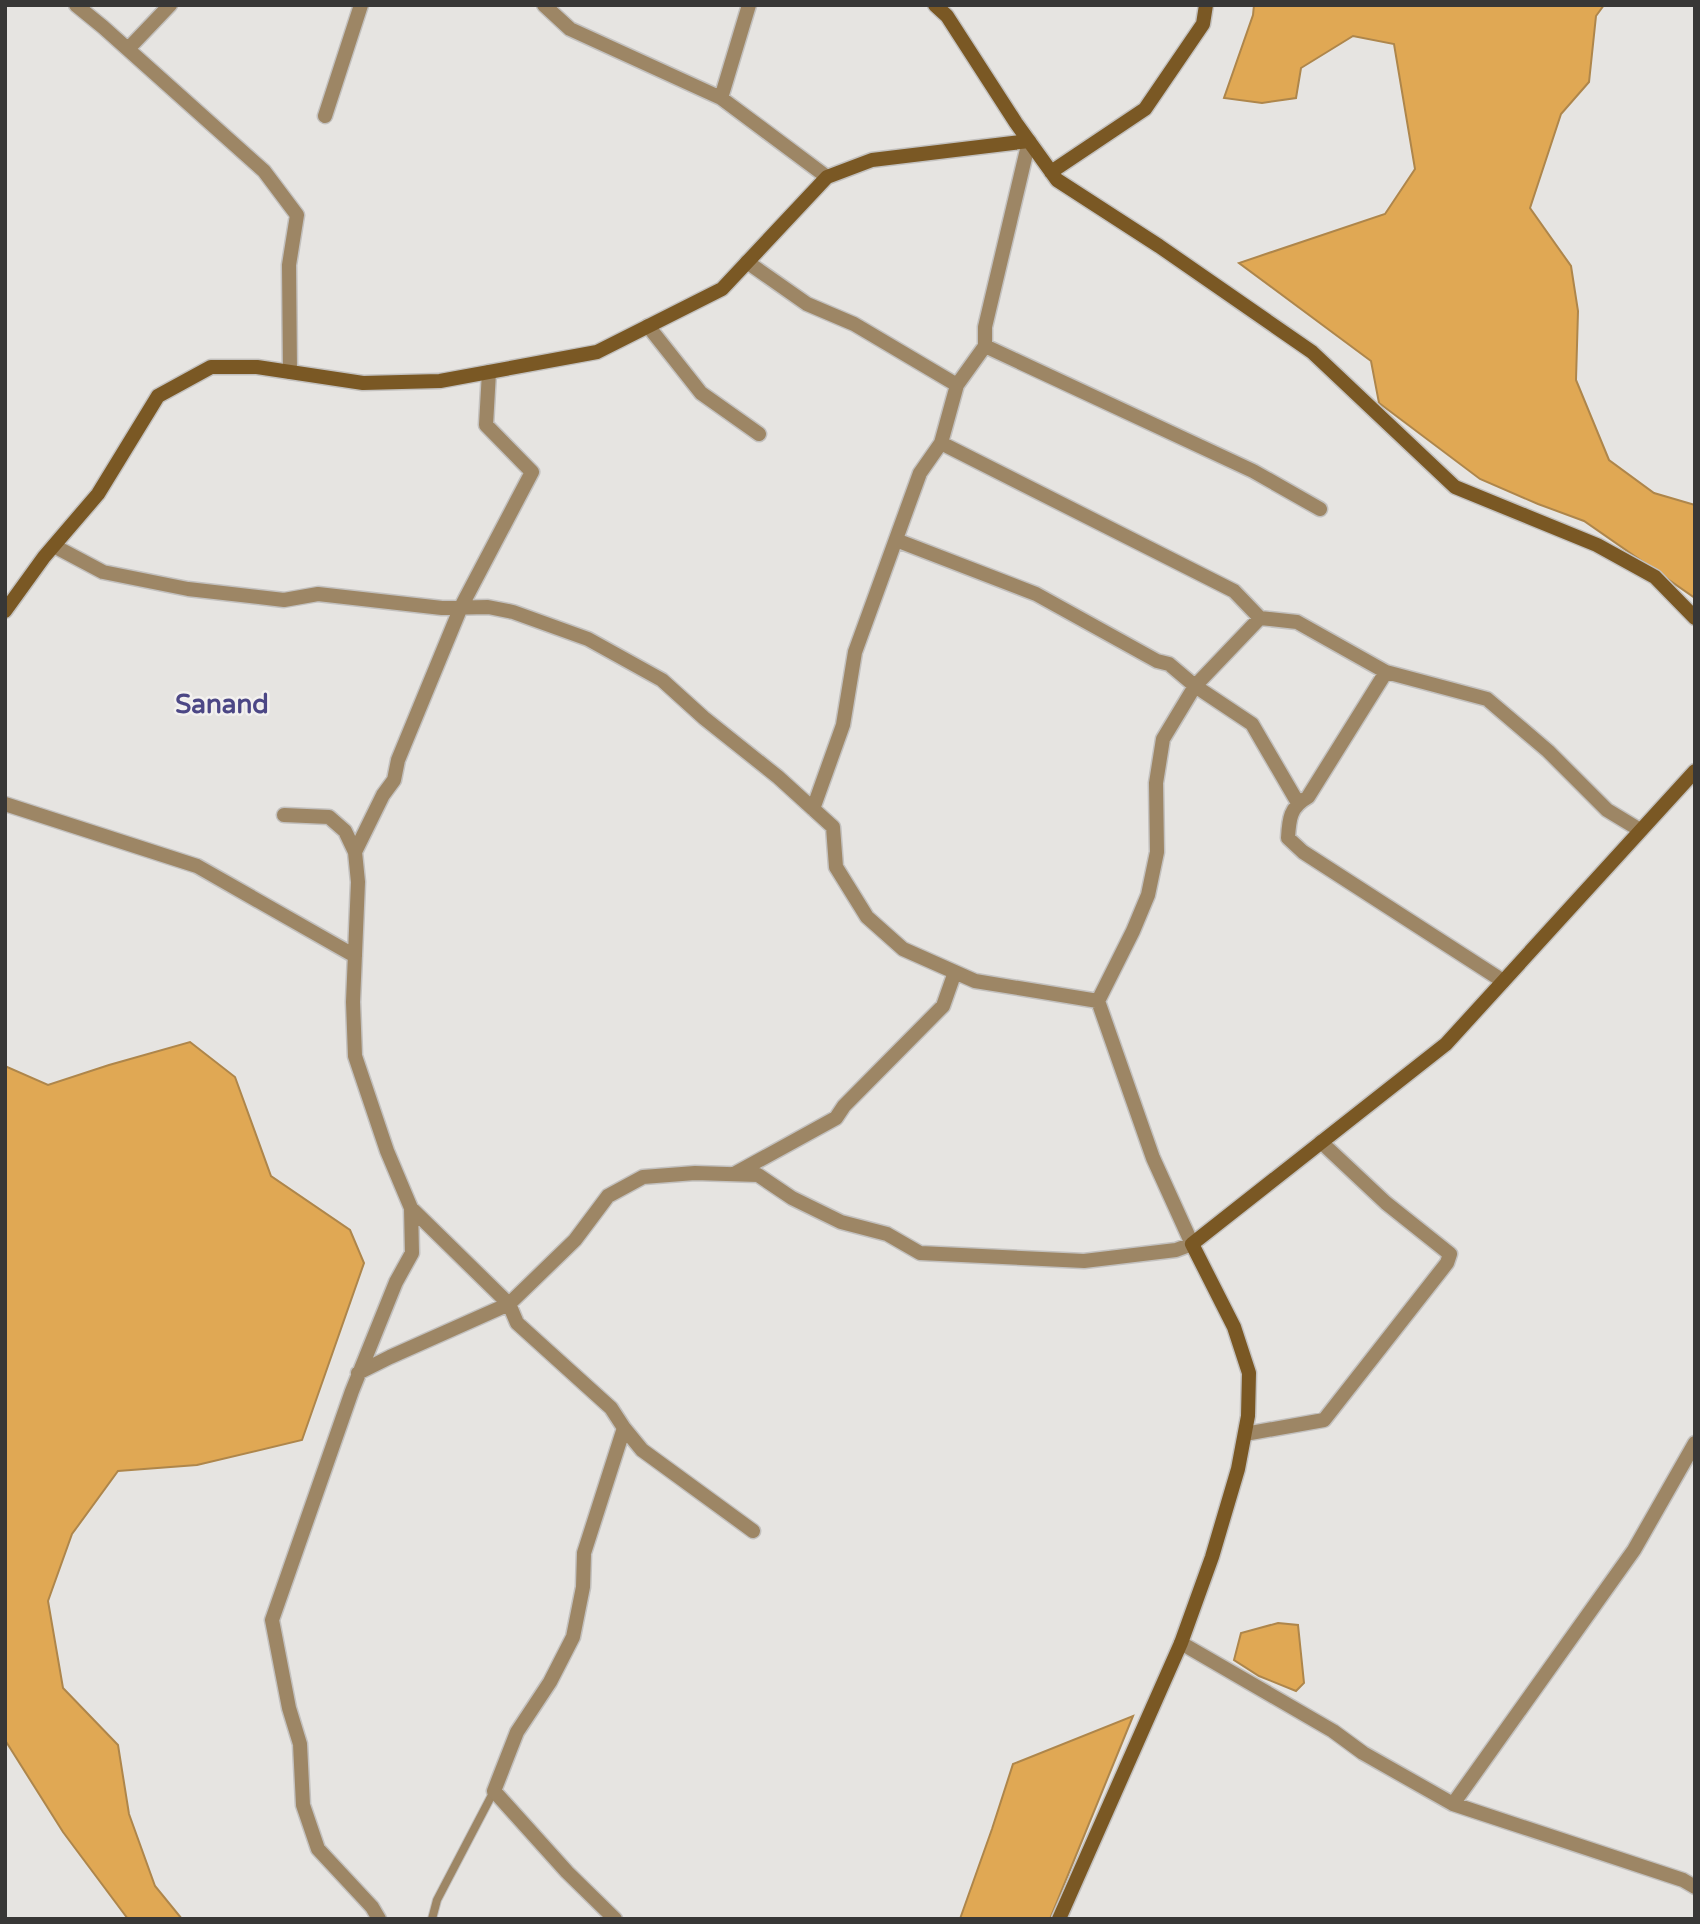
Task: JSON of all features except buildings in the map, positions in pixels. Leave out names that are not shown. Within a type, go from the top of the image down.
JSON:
[{"type":"street","points":[[76,5],[264,171],[298,215],[289,265],[290,372]]},
{"type":"street","points":[[128,49],[170,5]]},
{"type":"street","points":[[325,116],[361,5]]},
{"type":"street","points":[[544,5],[570,29],[721,98],[827,177]]},
{"type":"street","points":[[721,98],[749,5]]},
{"type":"street","points":[[935,5],[947,16],[1057,180],[1159,246],[1312,352],[1455,487],[1597,545],[1655,577],[1695,618]]},
{"type":"street","points":[[1051,172],[1145,109],[1203,24],[1206,5]]},
{"type":"street","points":[[5,611],[54,545],[98,494],[158,396],[211,367],[257,367],[363,383],[440,381],[597,352],[722,289],[827,177],[872,160],[1029,141]]},
{"type":"street","points":[[813,809],[844,725],[855,652],[920,473],[941,443],[957,385],[985,346],[985,327],[1029,141]]},
{"type":"street","points":[[747,262],[807,304],[854,324],[957,385]]},
{"type":"street","points":[[648,326],[701,393],[759,434]]},
{"type":"street","points":[[985,346],[1253,471],[1320,509]]},
{"type":"street","points":[[355,852],[383,795],[394,779],[398,760],[461,607],[532,472],[486,425],[489,372]]},
{"type":"street","points":[[941,443],[1234,591],[1260,618],[1297,622],[1386,672],[1487,699],[1548,751],[1607,810],[1640,830]]},
{"type":"street","points":[[896,540],[1036,594],[1157,661],[1170,664],[1195,686],[1252,724],[1298,803]]},
{"type":"street","points":[[54,545],[103,572],[188,589],[284,600],[318,594],[442,608],[488,607],[513,612],[588,639],[662,680],[833,827],[836,867],[867,917],[903,949],[975,981],[1098,1002]]},
{"type":"street","points":[[1059,1919],[1181,1643],[1212,1557],[1238,1469],[1248,1416],[1249,1373],[1234,1328],[1153,1158],[1098,1002],[1148,895],[1157,852],[1156,783],[1163,739],[1195,686],[1260,618]]},
{"type":"street","points":[[1386,672],[1308,797],[1298,803],[1289,822],[1288,838],[1303,852],[1503,981]]},
{"type":"street","points":[[358,1373],[509,1304],[575,1240],[608,1196],[643,1177],[695,1173],[758,1175],[792,1198],[842,1222],[887,1234],[920,1253],[1084,1261],[1176,1250],[1192,1244],[1446,1044],[1695,771]]},
{"type":"street","points":[[5,804],[197,866],[355,956]]},
{"type":"street","points":[[284,815],[329,817],[345,831],[355,852],[358,882],[353,1002],[355,1056],[387,1151],[411,1208],[412,1253],[396,1282],[358,1373],[272,1620],[289,1708],[300,1744],[303,1805],[318,1849],[372,1907],[379,1919]]},
{"type":"street","points":[[734,1174],[836,1118],[844,1106],[943,1006],[955,972]]},
{"type":"street","points":[[1245,1434],[1324,1420],[1447,1263],[1450,1254],[1386,1203],[1321,1142]]},
{"type":"street","points":[[411,1208],[509,1304],[517,1323],[611,1408],[642,1450],[753,1531]]},
{"type":"street","points":[[615,1919],[494,1791],[517,1732],[550,1682],[573,1637],[583,1587],[584,1553],[624,1428]]},
{"type":"street","points":[[1453,1804],[1634,1550],[1695,1443]]},
{"type":"street","points":[[1181,1643],[1453,1804],[1695,1886]]},
{"type":"lane","points":[[432,1919],[438,1900],[494,1791]]},
{"type":"shaded area","points":[[1254,5],[1604,5],[1596,16],[1589,82],[1561,114],[1530,208],[1571,266],[1578,311],[1576,380],[1609,460],[1654,493],[1695,505],[1695,598],[1584,521],[1480,479],[1379,403],[1371,361],[1239,263],[1385,214],[1415,169],[1394,44],[1353,36],[1301,68],[1296,98],[1262,103],[1224,98],[1253,15]]},
{"type":"shaded area","points":[[190,1042],[235,1077],[271,1176],[350,1230],[364,1263],[302,1440],[197,1465],[118,1471],[72,1534],[48,1601],[63,1688],[118,1745],[129,1814],[155,1886],[182,1919],[128,1919],[63,1832],[5,1740],[5,1066],[48,1085]]},
{"type":"shaded area","points":[[1278,1623],[1298,1625],[1304,1683],[1296,1691],[1259,1676],[1234,1660],[1241,1633]]},
{"type":"shaded area","points":[[1133,1716],[1050,1919],[960,1919],[1013,1764]]},
{"type":"district","name":"Sanand","points":[[222,704]]}]
